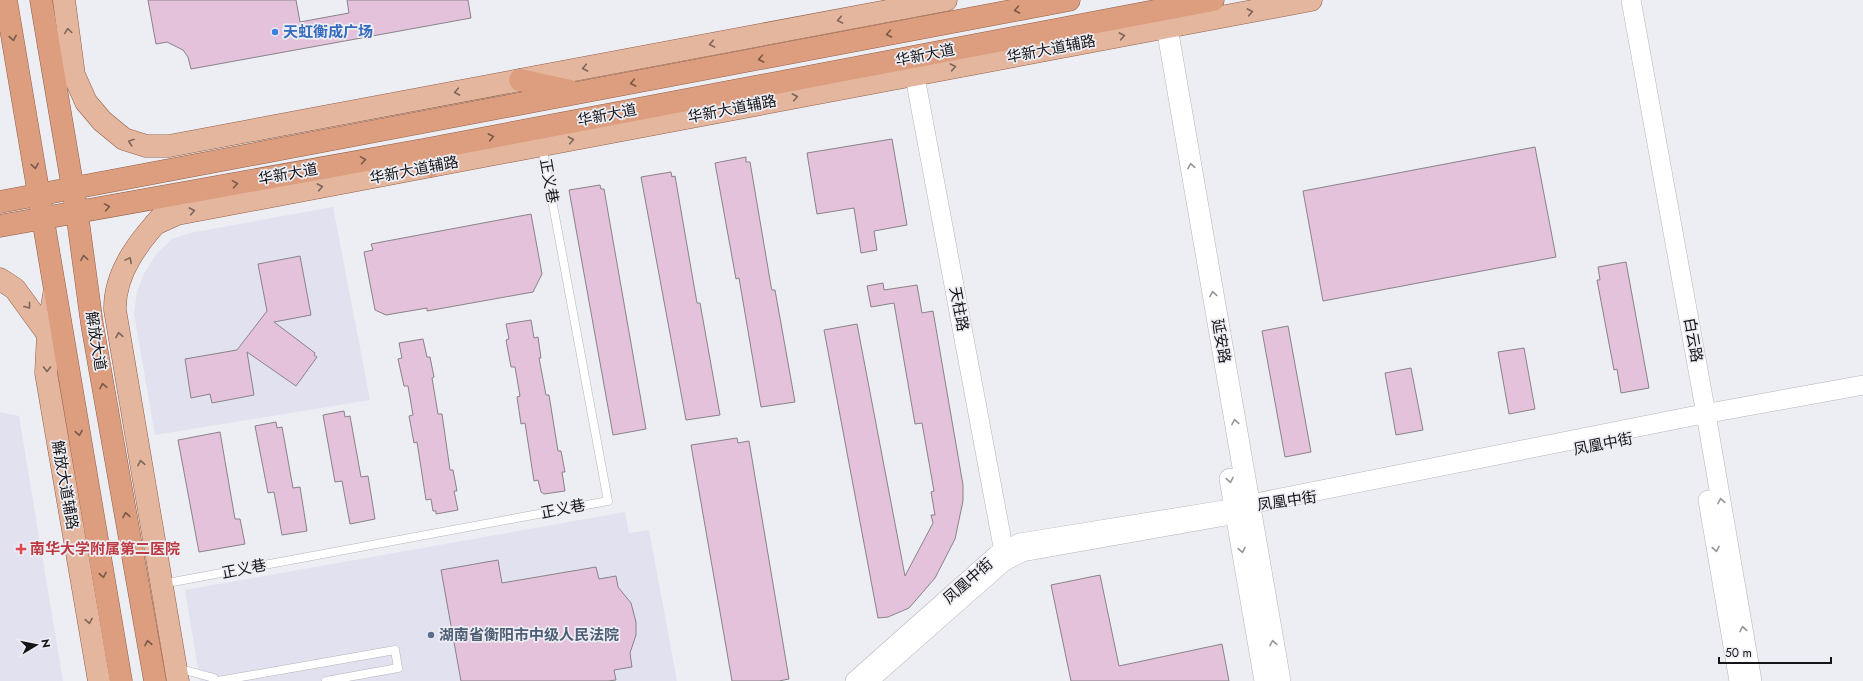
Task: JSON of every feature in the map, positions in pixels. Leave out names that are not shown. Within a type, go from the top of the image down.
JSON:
[{"type":"highway","points":[[6,0],[40,194],[121,681]]},
{"type":"highway","name":"解放大道","points":[[41,0],[78,213],[92,324],[155,681]]},
{"type":"highway","name":"华新大道","points":[[0,202],[1069,0]]},
{"type":"highway","name":"华新大道","points":[[0,226],[184,193],[429,158],[913,66],[1213,0]]},
{"type":"highway","points":[[520,80],[579,93]]},
{"type":"main road","points":[[64,0],[74,75],[86,102],[102,121],[124,139],[146,146],[169,146],[520,80],[905,4],[946,0]]},
{"type":"main road","points":[[1157,13],[1311,0]]},
{"type":"main road","name":"延安路","points":[[1157,13],[1243,510],[1280,681]]},
{"type":"main road","points":[[49,46],[74,75]]},
{"type":"main road","name":"华新大道辅路","points":[[155,224],[177,214],[429,158],[542,145],[913,66]]},
{"type":"main road","points":[[59,108],[74,75]]},
{"type":"main road","points":[[177,674],[115,310],[115,295],[122,272],[138,244],[184,193]]},
{"type":"main road","points":[[0,279],[15,289],[48,332],[69,372]]},
{"type":"main road","name":"解放大道辅路","points":[[55,288],[48,332],[46,373],[99,681]]},
{"type":"main road","name":"延安路","points":[[1243,510],[1265,681]]},
{"type":"street","name":"白云路","points":[[1622,0],[1752,681]]},
{"type":"street","name":"白云路","points":[[1631,0],[1701,420],[1738,681]]},
{"type":"street","points":[[905,4],[910,30]]},
{"type":"street","name":"天柱路","points":[[913,66],[1006,556]]},
{"type":"street","name":"凤凰中街","points":[[855,681],[997,555],[1006,556],[1231,515],[1243,510],[1257,509],[1701,420],[1863,385]]},
{"type":"street","name":"凤凰中街","points":[[1701,420],[1863,396]]},
{"type":"street","name":"凤凰中街","points":[[868,681],[1006,556]]},
{"type":"lane","name":"正义巷","points":[[162,584],[608,501],[542,145]]},
{"type":"lane","points":[[177,674],[214,678],[216,681],[394,650],[398,668],[326,681]]},
{"type":"shaded area","points":[[333,207],[370,400],[155,435],[134,314],[137,292],[145,272],[156,254],[172,239],[190,233]]},
{"type":"shaded area","name":"南华大学附属第二医院","points":[[0,412],[19,416],[63,681],[0,681]]},
{"type":"shaded area","name":"湖南省衡阳市中级人民法院","points":[[625,512],[629,533],[649,530],[677,681],[200,681],[185,590]]},
{"type":"building","name":"天虹衡成广场","points":[[148,0],[296,0],[300,22],[349,13],[347,0],[468,0],[471,18],[191,69],[188,57],[183,50],[167,42],[156,44]]},
{"type":"building","points":[[892,139],[907,225],[874,231],[877,250],[861,253],[854,208],[817,214],[807,153]]},
{"type":"building","points":[[1535,147],[1556,257],[1323,301],[1303,191]]},
{"type":"building","points":[[746,157],[746,162],[750,162],[771,286],[772,290],[775,290],[795,402],[761,407],[739,278],[736,279],[715,163]]},
{"type":"building","points":[[671,172],[672,177],[675,176],[697,303],[700,303],[720,415],[686,420],[641,177]]},
{"type":"building","points":[[600,185],[601,189],[604,189],[646,429],[613,435],[569,190]]},
{"type":"building","points":[[531,214],[542,274],[533,292],[427,311],[427,308],[386,315],[375,310],[364,252],[373,250],[371,244]]},
{"type":"building","points":[[300,256],[311,315],[274,322],[315,353],[314,355],[317,357],[296,386],[247,352],[254,395],[212,403],[210,394],[191,398],[185,359],[237,350],[267,311],[258,264]]},
{"type":"building","points":[[1626,262],[1649,388],[1621,393],[1617,369],[1614,370],[1597,280],[1600,280],[1598,267]]},
{"type":"building","points":[[883,283],[884,290],[917,285],[922,313],[933,311],[963,485],[963,501],[955,539],[935,578],[909,608],[888,617],[878,618],[824,330],[857,324],[905,576],[933,523],[931,515],[935,515],[931,492],[934,491],[922,423],[915,424],[894,303],[871,307],[867,286]]},
{"type":"building","points":[[531,320],[534,338],[538,337],[541,358],[539,358],[546,395],[549,395],[558,451],[561,451],[565,472],[562,472],[565,491],[544,494],[541,492],[538,480],[534,481],[525,423],[521,424],[517,397],[520,396],[515,367],[511,367],[506,340],[509,339],[506,324]]},
{"type":"building","points":[[1288,326],[1311,452],[1285,457],[1262,331]]},
{"type":"building","points":[[423,339],[427,357],[430,357],[438,414],[442,414],[450,470],[453,470],[457,491],[454,491],[458,510],[436,514],[436,511],[433,511],[431,499],[426,500],[417,442],[414,443],[409,416],[413,415],[408,386],[404,386],[398,359],[402,358],[399,343]]},
{"type":"building","points":[[1524,348],[1535,409],[1509,414],[1498,352]]},
{"type":"building","points":[[1411,368],[1423,430],[1396,435],[1385,373]]},
{"type":"building","points":[[344,411],[345,417],[350,416],[361,477],[368,476],[375,519],[350,524],[342,481],[335,482],[323,415]]},
{"type":"building","points":[[276,422],[277,428],[282,427],[293,488],[300,487],[307,531],[282,535],[274,492],[268,493],[255,426]]},
{"type":"building","points":[[220,432],[235,519],[240,519],[245,544],[199,552],[178,440]]},
{"type":"building","points":[[737,438],[738,443],[749,441],[789,679],[779,681],[732,681],[691,445]]},
{"type":"building","points":[[498,560],[502,583],[596,567],[599,579],[616,576],[618,587],[631,603],[636,622],[636,635],[630,653],[632,667],[614,670],[616,680],[608,681],[461,681],[441,570]]},
{"type":"building","points":[[1100,575],[1119,666],[1222,644],[1229,681],[1071,681],[1051,585]]},
{"type":"place","name":"天虹衡成广场","points":[[275,32]]},
{"type":"place","name":"南华大学附属第二医院","points":[[21,549]]},
{"type":"place","name":"湖南省衡阳市中级人民法院","points":[[431,635]]}]
